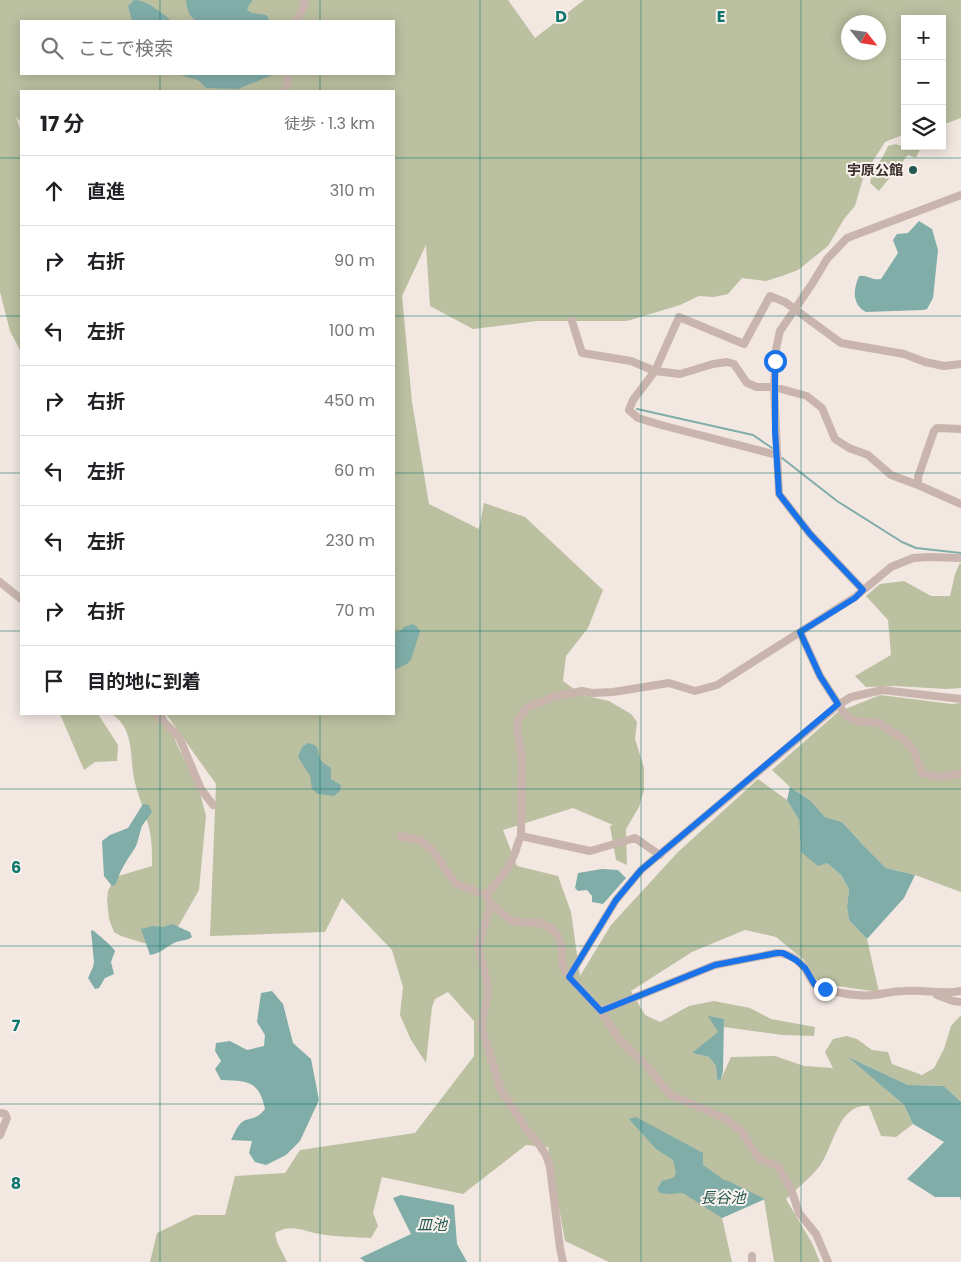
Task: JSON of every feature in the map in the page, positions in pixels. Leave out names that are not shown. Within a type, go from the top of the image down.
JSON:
[{"type":"street","points":[[297,20],[305,0]]},
{"type":"street","points":[[286,90],[287,75]]},
{"type":"street","points":[[863,590],[810,534],[779,494],[774,387],[776,349],[780,331],[827,259],[847,238],[961,195]]},
{"type":"street","points":[[777,455],[638,418],[629,410],[655,371],[679,317],[744,344],[770,296],[785,302],[841,343],[904,354],[924,362],[944,366],[961,364]]},
{"type":"street","points":[[572,320],[582,353],[631,361],[655,371],[680,374],[713,364],[727,362],[734,364],[747,383],[757,387],[774,387],[807,396],[822,408],[835,439],[850,448],[868,455],[891,475],[918,484],[961,504]]},
{"type":"street","points":[[918,484],[918,477],[934,431],[938,428],[961,429]]},
{"type":"street","points":[[486,895],[504,875],[514,856],[520,836],[522,760],[518,723],[527,707],[557,696],[582,690],[592,693],[613,692],[670,683],[694,691],[717,685],[855,598],[891,567],[913,558],[929,556],[961,558]]},
{"type":"street","points":[[0,582],[20,598]]},
{"type":"street","points":[[800,632],[820,676],[849,718],[857,721],[878,723],[904,739],[914,751],[922,773],[931,776],[947,777],[961,773]]},
{"type":"street","points":[[569,977],[616,900],[641,870],[838,704],[851,697],[882,690],[961,700]]},
{"type":"street","points":[[157,715],[179,737],[201,789],[213,805]]},
{"type":"street","points":[[401,836],[422,841],[434,851],[456,884],[486,895],[491,904],[509,919],[517,922],[540,923],[549,927],[562,946],[562,964],[569,977],[601,1011],[619,1040],[648,1067],[669,1094],[728,1120],[741,1130],[759,1159],[778,1166],[791,1189],[799,1213],[816,1234],[828,1262]]},
{"type":"street","points":[[520,836],[590,851],[635,838],[660,855]]},
{"type":"street","points":[[491,904],[478,945],[488,994],[481,1026],[501,1090],[526,1129],[546,1155],[550,1166],[563,1262]]},
{"type":"street","points":[[601,1011],[715,965],[777,953],[783,953],[796,960],[805,968],[815,985],[825,989],[863,996],[903,991],[928,991],[939,994],[961,991]]},
{"type":"street","points":[[928,991],[953,1001],[961,1002]]},
{"type":"street","points":[[0,1113],[5,1114],[7,1118],[0,1135]]},
{"type":"green space","points":[[0,0],[508,0],[535,38],[584,0],[961,0],[961,118],[946,124],[946,15],[901,15],[901,136],[885,142],[864,175],[855,206],[844,219],[828,246],[798,270],[766,281],[742,278],[728,294],[714,297],[699,296],[680,305],[627,321],[537,321],[473,329],[430,306],[426,245],[402,296],[412,402],[429,504],[479,529],[484,503],[525,517],[603,590],[588,628],[566,656],[563,681],[582,695],[609,701],[631,714],[637,722],[635,739],[644,768],[644,790],[639,807],[626,829],[627,865],[616,860],[610,826],[613,825],[573,808],[503,830],[517,866],[558,876],[571,912],[580,976],[611,925],[678,852],[758,779],[787,800],[799,820],[801,852],[827,863],[841,875],[849,889],[847,907],[849,920],[867,939],[879,992],[837,986],[815,979],[804,960],[776,937],[745,930],[692,952],[631,991],[645,1015],[660,1022],[689,1006],[714,1001],[750,1008],[771,1019],[815,1027],[814,1036],[783,1035],[724,1027],[724,1019],[715,1027],[719,1032],[693,1053],[709,1057],[716,1066],[717,1079],[721,1079],[731,1057],[775,1056],[804,1066],[833,1068],[825,1052],[833,1039],[847,1036],[857,1039],[872,1050],[888,1052],[892,1064],[922,1075],[934,1068],[944,1049],[951,1026],[961,1015],[961,1102],[944,1086],[908,1085],[850,1058],[904,1105],[913,1124],[896,1137],[881,1136],[869,1106],[859,1107],[851,1111],[844,1118],[818,1169],[786,1199],[812,1243],[820,1262],[774,1262],[764,1199],[722,1218],[732,1262],[609,1262],[565,1241],[548,1147],[526,1145],[463,1194],[382,1177],[373,1213],[378,1226],[371,1238],[332,1236],[292,1228],[275,1233],[277,1242],[287,1262],[150,1262],[157,1233],[194,1215],[225,1215],[235,1176],[285,1173],[300,1150],[415,1133],[474,1056],[474,1021],[448,992],[435,999],[432,1007],[426,1063],[411,1040],[400,1015],[403,987],[392,950],[342,898],[325,932],[210,936],[216,784],[167,715],[395,715],[395,90],[20,90],[20,121],[16,117],[20,129],[20,350],[10,331],[0,292]]},
{"type":"green space","points":[[896,144],[901,146],[901,150],[920,150],[916,158],[908,155],[879,191],[870,183],[871,178],[888,146]]},
{"type":"green space","points":[[960,563],[961,688],[866,687],[855,676],[891,655],[888,620],[866,596],[880,584],[904,581],[931,596],[950,596],[955,574]]},
{"type":"green space","points":[[880,695],[952,704],[961,703],[961,892],[915,875],[886,868],[842,822],[825,817],[811,801],[790,787],[772,770],[838,712]]},
{"type":"green space","points":[[60,715],[99,715],[118,745],[117,761],[95,762],[84,770]]},
{"type":"green space","points":[[112,715],[165,715],[178,747],[199,789],[206,816],[199,890],[175,932],[147,944],[114,932],[109,919],[108,891],[115,877],[152,866],[150,832],[135,783],[128,736],[119,720]]},
{"type":"water","points":[[134,0],[144,2],[171,20],[132,20],[128,6]]},
{"type":"water","points":[[186,0],[253,0],[247,10],[252,13],[266,15],[269,20],[196,20],[188,12]]},
{"type":"water","points":[[183,75],[272,75],[238,89],[206,88],[197,80]]},
{"type":"water","points":[[919,221],[932,229],[938,250],[933,298],[927,309],[866,312],[861,309],[855,297],[859,276],[881,279],[898,253],[893,240],[897,234],[908,233]]},
{"type":"water","points":[[413,624],[420,631],[411,660],[395,670],[395,632],[399,632],[404,627]]},
{"type":"water","points":[[308,743],[317,748],[322,761],[331,768],[331,779],[341,785],[340,791],[334,796],[318,794],[312,789],[310,776],[298,757],[302,747]]},
{"type":"water","points":[[790,787],[811,801],[825,817],[842,822],[886,868],[915,875],[904,898],[867,939],[849,920],[847,907],[849,889],[841,875],[827,863],[818,866],[801,852],[799,820],[787,800]]},
{"type":"water","points":[[143,804],[149,805],[152,812],[142,826],[136,846],[116,884],[112,886],[104,876],[102,841],[110,835],[128,828]]},
{"type":"water","points":[[602,869],[618,870],[626,878],[603,904],[592,902],[592,896],[587,890],[578,891],[575,888],[578,873]]},
{"type":"water","points":[[172,924],[190,932],[192,937],[176,942],[160,952],[150,955],[141,929],[153,926],[163,927]]},
{"type":"water","points":[[92,930],[115,951],[111,962],[114,974],[105,978],[99,988],[95,989],[88,978],[94,962]]},
{"type":"water","points":[[272,991],[283,1004],[293,1043],[311,1059],[319,1100],[300,1141],[286,1155],[266,1165],[255,1162],[249,1153],[252,1141],[231,1140],[240,1124],[245,1120],[258,1116],[265,1109],[259,1092],[255,1087],[245,1082],[221,1080],[215,1069],[221,1061],[215,1051],[216,1043],[230,1041],[247,1050],[264,1046],[265,1035],[257,1022],[261,993]]},
{"type":"water","points":[[708,1016],[724,1019],[723,1071],[721,1079],[717,1080],[716,1066],[709,1057],[692,1053],[718,1032]]},
{"type":"water","points":[[848,1057],[908,1085],[944,1086],[961,1102],[961,1201],[960,1197],[935,1197],[907,1179],[944,1142],[913,1124],[904,1105]]},
{"type":"water","name":"長谷池","points":[[636,1117],[703,1153],[703,1165],[724,1180],[765,1199],[722,1218],[683,1193],[660,1193],[657,1189],[662,1181],[673,1178],[676,1174],[673,1160],[656,1149],[629,1119]]},
{"type":"water","name":"皿池","points":[[401,1195],[454,1205],[457,1244],[467,1262],[365,1262],[360,1258],[411,1234],[393,1198]]},
{"type":"waterway","points":[[637,409],[753,435],[772,448]]},
{"type":"waterway","points":[[782,458],[837,501],[902,542],[916,548],[961,553]]},
{"type":"place","name":"宇原公館","points":[[913,170]]},
{"type":"route","points":[[775,361],[775,431],[779,494],[810,534],[851,575],[863,590],[855,598],[800,632],[820,676],[838,704],[641,870],[616,900],[569,977],[601,1011],[715,965],[783,953],[796,960],[805,968],[815,985],[825,989]]}]
